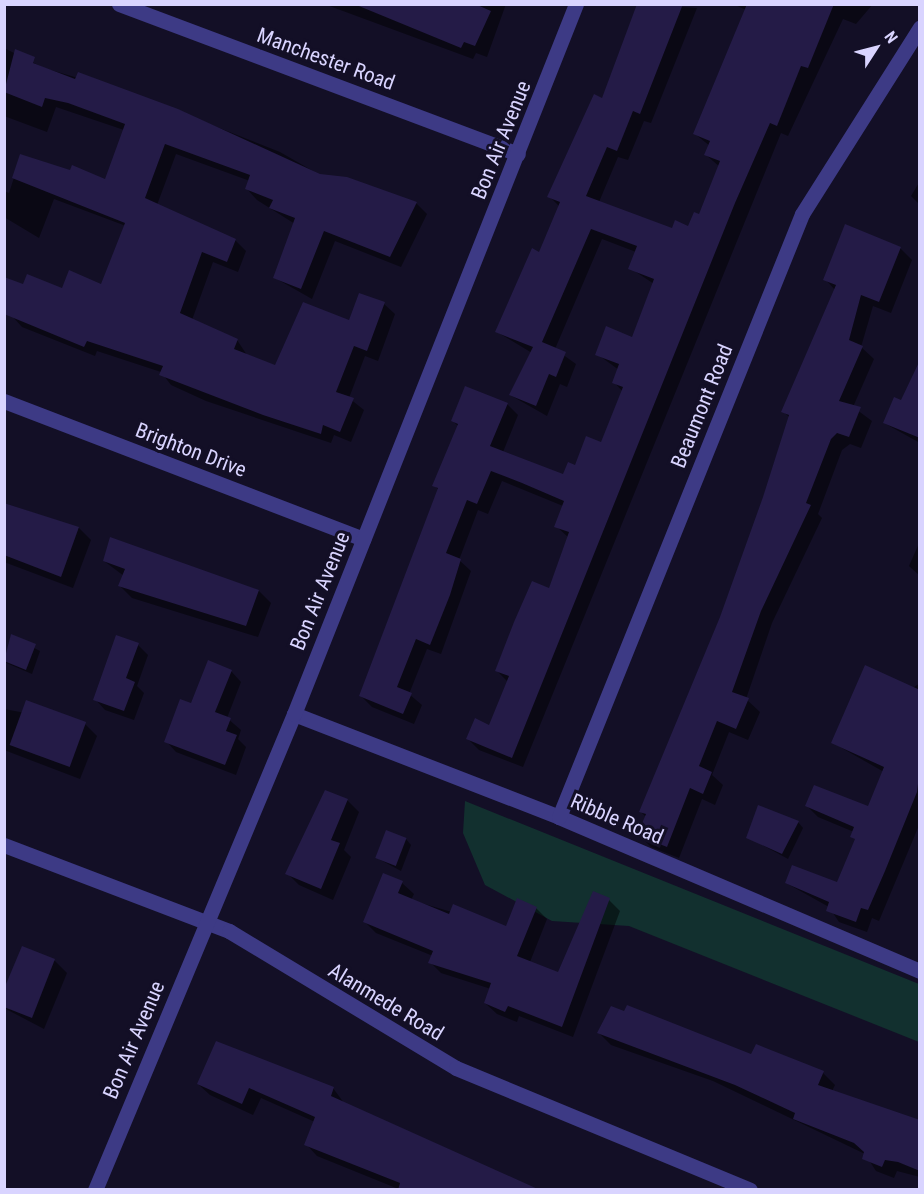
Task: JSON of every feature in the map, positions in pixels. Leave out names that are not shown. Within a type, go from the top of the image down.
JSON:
[{"type":"street","name":"Manchester Road","points":[[119,4],[518,154]]},
{"type":"street","name":"Bon Air Avenue","points":[[95,1190],[294,714],[576,4]]},
{"type":"street","name":"Beaumont Road","points":[[559,818],[802,214],[920,27]]},
{"type":"street","name":"Brighton Drive","points":[[4,401],[363,538]]},
{"type":"street","name":"Ribble Road","points":[[294,714],[559,818],[920,971]]},
{"type":"street","name":"Alanmede Road","points":[[4,845],[207,921],[456,1068],[750,1190]]},
{"type":"green space","points":[[465,801],[919,984],[919,1042],[629,926],[552,921],[485,885],[463,833]]},
{"type":"building","points":[[354,4],[475,4],[491,11],[475,46],[464,42],[461,48]]},
{"type":"building","points":[[637,4],[683,4],[640,114],[633,111],[617,151],[607,147],[586,196],[672,228],[675,220],[688,226],[694,212],[699,214],[720,161],[704,155],[710,141],[693,134],[747,4],[834,4],[808,68],[801,66],[777,126],[770,123],[735,203],[512,758],[466,739],[475,718],[489,725],[509,676],[495,671],[514,622],[532,581],[549,588],[569,532],[554,527],[564,501],[522,483],[491,471],[477,504],[467,500],[446,553],[461,559],[450,595],[430,645],[416,639],[397,687],[412,693],[403,714],[359,696],[438,488],[432,486],[458,424],[451,421],[465,386],[508,403],[490,446],[563,474],[568,462],[575,465],[586,436],[601,442],[623,387],[612,383],[619,364],[595,355],[606,326],[632,337],[654,279],[628,269],[637,246],[591,229],[542,342],[566,352],[556,377],[549,374],[536,406],[509,395],[533,347],[495,332],[532,248],[539,252],[560,202],[547,197],[594,94],[602,98]]},
{"type":"building","points":[[15,49],[35,57],[33,63],[75,79],[78,72],[178,109],[320,174],[347,177],[417,202],[390,257],[324,231],[301,289],[273,278],[295,218],[269,208],[273,200],[245,189],[250,175],[165,144],[145,198],[236,239],[227,262],[202,252],[180,313],[238,339],[234,349],[275,365],[303,302],[349,320],[359,293],[385,302],[367,351],[354,346],[336,392],[354,398],[340,432],[323,425],[321,434],[263,415],[159,375],[163,366],[87,341],[84,347],[4,314],[4,277],[23,284],[27,274],[62,288],[69,270],[101,284],[125,223],[12,178],[20,154],[70,170],[72,165],[105,179],[125,124],[68,103],[45,98],[42,107],[4,92]]},
{"type":"building","points":[[845,224],[901,247],[879,302],[861,295],[849,340],[863,346],[839,401],[861,407],[849,437],[837,433],[831,439],[806,503],[811,505],[761,611],[732,692],[749,698],[736,729],[717,721],[699,766],[712,772],[703,794],[690,788],[667,847],[637,835],[646,814],[639,812],[720,617],[763,497],[789,415],[781,412],[836,285],[823,280]]},
{"type":"building","points":[[920,360],[920,438],[883,423],[894,397],[901,400]]},
{"type":"building","points":[[4,503],[79,527],[61,577],[4,555]]},
{"type":"building","points":[[110,537],[259,590],[246,626],[118,586],[125,569],[103,561]]},
{"type":"building","points":[[11,634],[36,644],[26,670],[4,661]]},
{"type":"building","points":[[116,635],[139,643],[126,678],[135,682],[124,711],[93,700]]},
{"type":"building","points":[[208,660],[232,670],[215,712],[231,718],[226,731],[237,735],[225,765],[164,742],[180,699],[191,703]]},
{"type":"building","points":[[865,665],[920,690],[920,768],[917,792],[885,871],[868,910],[861,908],[856,922],[826,911],[829,902],[785,883],[792,865],[837,882],[855,839],[850,837],[854,827],[805,806],[814,785],[868,806],[884,767],[831,743]]},
{"type":"building","points":[[26,700],[86,722],[70,767],[10,745]]},
{"type":"building","points":[[325,790],[348,799],[331,840],[340,843],[321,889],[285,874]]},
{"type":"building","points":[[758,805],[799,821],[782,854],[746,838]]},
{"type":"building","points":[[386,830],[407,838],[396,866],[375,858]]},
{"type":"building","points":[[383,873],[403,881],[398,893],[449,914],[453,904],[506,926],[517,898],[537,907],[517,956],[558,972],[593,891],[610,898],[562,1027],[508,1006],[505,1012],[484,1003],[491,983],[428,963],[433,951],[363,922]]},
{"type":"building","points":[[22,946],[55,959],[32,1018],[4,1007],[4,989]]},
{"type":"building","points":[[627,1005],[751,1054],[756,1044],[824,1071],[818,1085],[920,1120],[920,1171],[898,1162],[885,1160],[882,1167],[862,1159],[864,1152],[854,1143],[793,1119],[795,1113],[735,1085],[597,1033],[611,1006],[624,1011]]},
{"type":"building","points":[[216,1041],[334,1087],[331,1096],[540,1190],[398,1190],[400,1183],[304,1145],[315,1117],[249,1088],[242,1104],[197,1084]]}]
